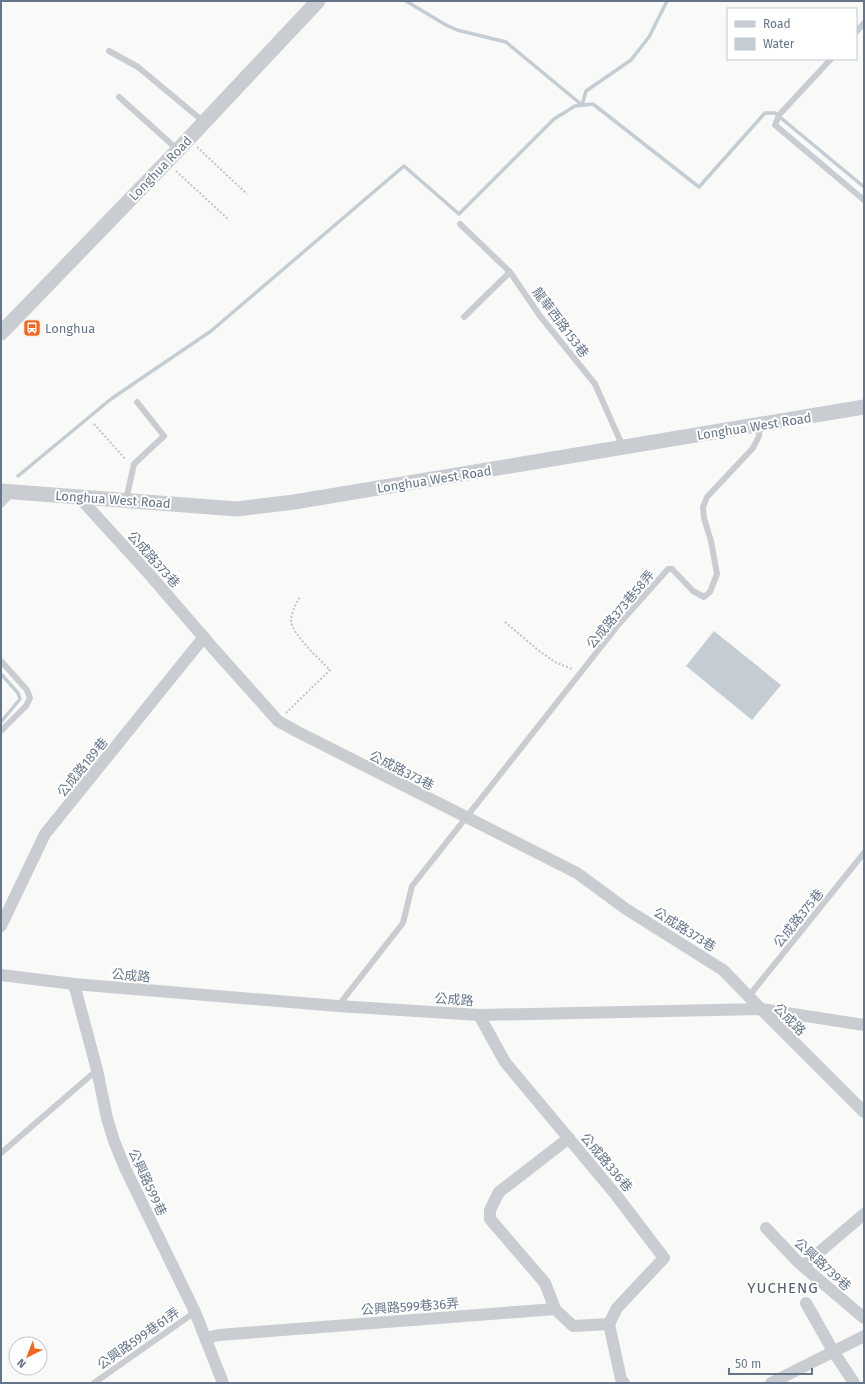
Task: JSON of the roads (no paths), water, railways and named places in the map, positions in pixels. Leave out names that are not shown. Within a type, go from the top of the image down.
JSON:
[{"type":"street","name":"Longhua Road","points":[[1,333],[178,150],[318,1]]},
{"type":"street","name":"Longhua West Road","points":[[8,492],[238,509],[294,502],[864,408]]},
{"type":"street","name":"公成路373巷","points":[[79,497],[150,575],[278,721],[466,818],[577,873],[626,909],[723,970],[761,1009]]},
{"type":"street","name":"公成路189巷","points":[[1,926],[45,834],[204,637]]},
{"type":"street","name":"公成路","points":[[1,975],[74,984],[338,1006],[479,1015],[761,1009],[864,1112]]},
{"type":"street","name":"公興路599巷","points":[[74,984],[97,1070],[107,1118],[122,1161],[195,1312],[223,1383]]},
{"type":"street","points":[[761,1009],[864,1025]]},
{"type":"street","name":"公成路336巷","points":[[479,1015],[505,1062],[616,1195],[664,1258],[617,1308],[609,1324]]},
{"type":"street","points":[[569,1138],[500,1192],[490,1210],[490,1219],[545,1283],[555,1309],[573,1326],[609,1324],[621,1379],[624,1383]]},
{"type":"street","points":[[803,1266],[864,1214]]},
{"type":"street","name":"公興路739巷","points":[[766,1228],[803,1266],[864,1318]]},
{"type":"street","points":[[806,1303],[833,1351],[854,1383]]},
{"type":"street","name":"公興路599巷36弄","points":[[206,1338],[219,1335],[555,1309]]},
{"type":"street","points":[[771,1383],[864,1336]]},
{"type":"lane","points":[[857,31],[864,23]]},
{"type":"lane","points":[[109,51],[138,67],[204,122]]},
{"type":"lane","points":[[830,60],[779,115],[775,124],[864,200]]},
{"type":"lane","points":[[119,97],[178,150]]},
{"type":"lane","name":"龍華西路153巷","points":[[460,224],[510,272],[540,316],[595,384],[623,447]]},
{"type":"lane","points":[[464,317],[510,272]]},
{"type":"lane","points":[[126,500],[134,464],[164,436],[138,402]]},
{"type":"lane","name":"公成路373巷58弄","points":[[338,1006],[403,923],[412,886],[619,624],[668,569],[672,568],[693,591],[704,597],[710,592],[717,574],[711,541],[704,518],[703,507],[707,497],[753,448],[758,436],[760,425]]},
{"type":"lane","points":[[1,505],[8,492]]},
{"type":"lane","points":[[1,662],[27,690],[30,698],[26,706],[1,731]]},
{"type":"lane","name":"公成路375巷","points":[[749,996],[864,853]]},
{"type":"lane","points":[[1,1152],[97,1070]]},
{"type":"lane","name":"公興路599巷61弄","points":[[94,1383],[195,1312]]},
{"type":"water","points":[[714,631],[781,685],[752,720],[686,666]]},
{"type":"waterway","points":[[406,1],[457,30],[506,42],[582,105],[586,91],[631,60],[649,37],[667,1]]},
{"type":"waterway","points":[[18,476],[111,399],[211,331],[404,166],[459,214],[554,119],[575,106],[593,104],[699,187],[765,113],[775,113],[864,187]]},
{"type":"waterway","points":[[1,674],[18,693],[20,699],[1,722]]},
{"type":"place","name":"Longhua","points":[[32,328]]},
{"type":"district","name":"YUCHENG","points":[[783,1288]]}]
